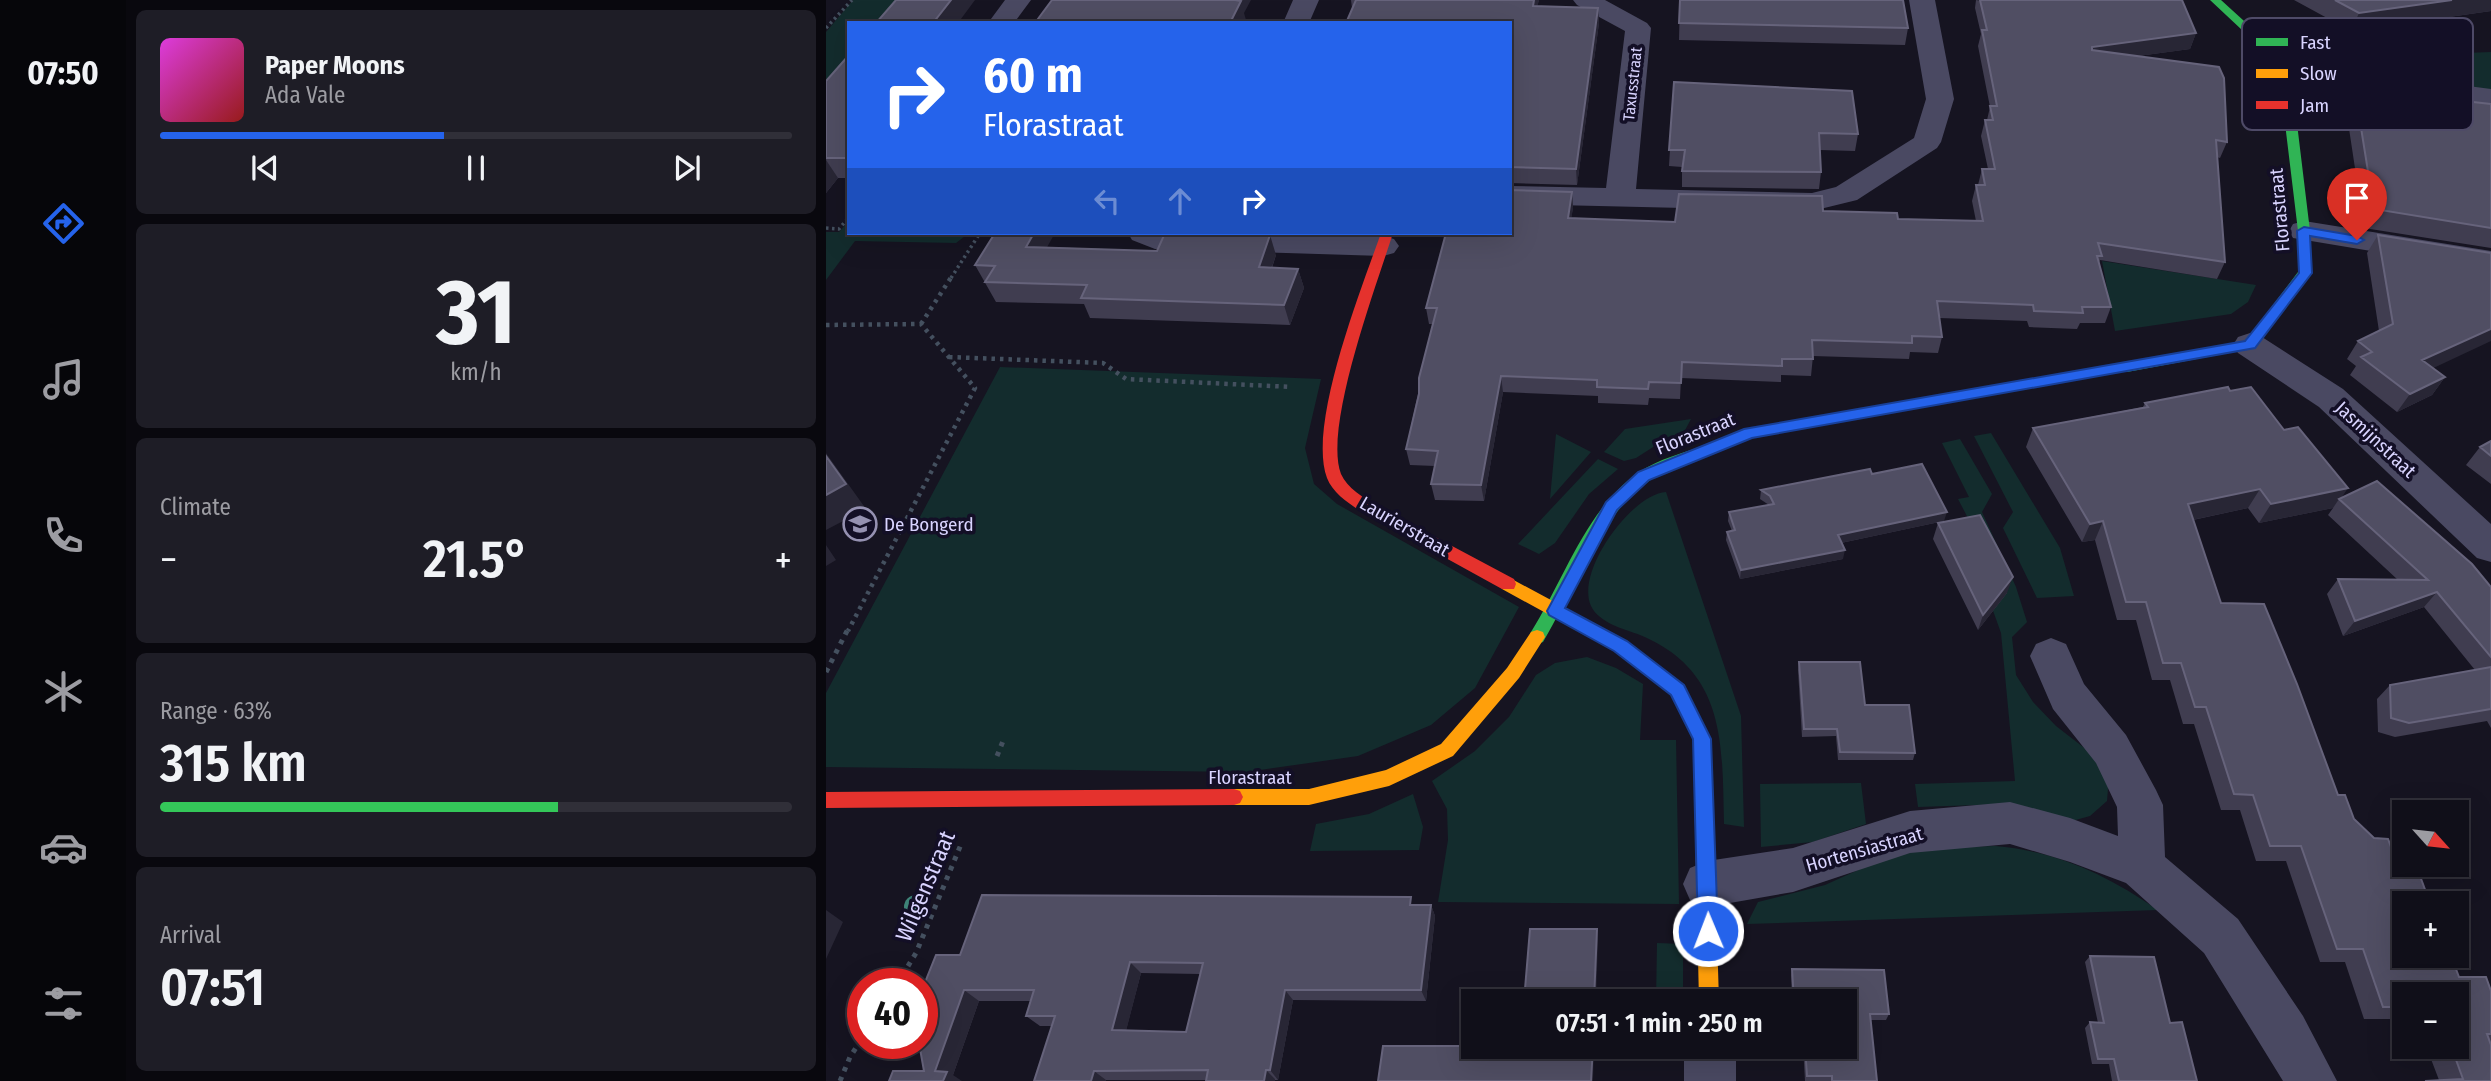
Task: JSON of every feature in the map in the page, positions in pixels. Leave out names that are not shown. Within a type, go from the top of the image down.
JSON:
[{"type":"street","points":[[1002,21],[1018,0]]},
{"type":"street","points":[[1297,21],[1306,0]]},
{"type":"street","name":"Taxusstraat","points":[[1586,0],[1638,28],[1620,199]]},
{"type":"street","points":[[1512,195],[1812,202],[1846,194],[1927,142],[1940,99],[1922,0]]},
{"type":"street","name":"Florastraat","points":[[2215,0],[2242,25]]},
{"type":"street","points":[[2473,95],[2491,97]]},
{"type":"street","name":"Florastraat","points":[[826,800],[1309,797],[1389,778],[1447,750],[1513,673],[1555,611],[1611,506],[1644,476],[1749,433],[2250,345],[2305,273],[2304,231],[2292,130]]},
{"type":"street","points":[[2304,231],[2491,261]]},
{"type":"street","points":[[1147,235],[1156,239],[1385,239]]},
{"type":"street","name":"Laurierstraat","points":[[1385,239],[1338,400],[1331,431],[1329,468],[1339,485],[1362,504],[1555,611]]},
{"type":"street","name":"Jasmijnstraat","points":[[2250,345],[2331,398],[2491,547]]},
{"type":"street","points":[[1555,611],[1620,646],[1677,690],[1702,739],[1709,989]]},
{"type":"street","points":[[2051,656],[2068,696],[2111,749],[2140,805],[2142,867]]},
{"type":"street","name":"Hortensiastraat","points":[[1707,884],[1793,870],[1910,832],[2010,823],[2070,840],[2142,867],[2221,936],[2285,1034],[2311,1081]]},
{"type":"street","points":[[1710,1059],[1710,1081]]},
{"type":"path","points":[[826,28],[852,0]]},
{"type":"path","points":[[826,228],[839,229],[847,219]]},
{"type":"path","points":[[921,324],[978,235]]},
{"type":"path","points":[[826,326],[921,324]]},
{"type":"path","points":[[826,672],[975,388],[921,324]]},
{"type":"path","points":[[949,357],[1103,363],[1126,379],[1292,387]]},
{"type":"path","name":"Wilgenstraat","points":[[907,968],[916,953],[979,799]]},
{"type":"path","points":[[840,1081],[852,1059]]},
{"type":"green space","points":[[853,0],[903,0],[886,21],[847,21],[847,67],[826,92],[826,32]]},
{"type":"green space","points":[[2491,52],[2491,90],[2473,88],[2473,53]]},
{"type":"green space","points":[[847,224],[847,235],[966,235],[956,243],[855,241],[826,280],[826,232],[839,232]]},
{"type":"green space","points":[[2102,261],[2256,285],[2248,302],[2231,314],[2115,331]]},
{"type":"green space","points":[[1000,367],[1321,379],[1305,448],[1314,484],[1337,504],[1519,607],[1475,688],[1431,725],[1358,756],[1246,772],[826,767],[826,693]]},
{"type":"green space","points":[[1691,419],[1683,434],[1661,442],[1636,458],[1624,461],[1604,452],[1625,429]]},
{"type":"green space","points":[[1991,433],[2060,548],[2074,596],[2037,598],[2003,528],[2013,512],[1974,436]]},
{"type":"green space","points":[[1556,434],[1591,452],[1550,499]]},
{"type":"green space","points":[[1960,439],[1992,494],[1982,512],[2016,587],[2027,622],[2012,637],[2016,675],[2033,702],[2056,726],[2087,750],[2109,776],[2107,801],[2090,816],[2072,821],[2007,804],[1918,807],[1915,784],[2015,781],[2001,633],[1986,591],[2004,587],[1958,499],[1969,497],[1942,443]]},
{"type":"green space","points":[[1598,459],[1618,469],[1589,494],[1555,543],[1539,554],[1518,544]]},
{"type":"green space","points":[[1666,492],[1741,716],[1744,827],[1724,824],[1722,766],[1714,713],[1704,690],[1690,669],[1669,650],[1606,621],[1591,606],[1588,591],[1591,574],[1610,537],[1638,506],[1652,496]]},
{"type":"green space","points":[[1587,657],[1616,668],[1643,684],[1640,740],[1676,740],[1679,904],[1438,902],[1448,840],[1447,809],[1432,781],[1475,751],[1509,717],[1536,675],[1555,663]]},
{"type":"green space","points":[[1861,783],[1866,824],[1813,842],[1761,847],[1760,784]]},
{"type":"green space","points":[[1413,794],[1423,827],[1419,850],[1310,851],[1316,824],[1369,814]]},
{"type":"green space","points":[[1995,846],[2039,853],[2081,867],[2120,886],[2158,910],[1747,924],[1758,902],[1825,885],[1876,862],[1927,848]]},
{"type":"green space","points":[[1657,943],[1683,944],[1683,989],[1656,989]]},
{"type":"building","points":[[896,0],[951,0],[935,21],[878,21]]},
{"type":"building","points":[[1052,0],[1241,1],[1231,21],[1036,21]]},
{"type":"building","points":[[1356,0],[1534,0],[1533,6],[1598,8],[1576,169],[1512,167],[1512,21],[1347,21]]},
{"type":"building","points":[[1680,0],[1903,0],[1908,28],[1679,23]]},
{"type":"building","points":[[1980,0],[2182,0],[2196,33],[2092,47],[2092,50],[2219,67],[2224,78],[2227,142],[2216,140],[2225,262],[2098,243],[2102,256],[2097,256],[2111,307],[2082,307],[2083,313],[2034,311],[2033,305],[1937,301],[1942,337],[1912,336],[1912,343],[1812,340],[1813,359],[1782,359],[1782,366],[1682,362],[1681,383],[1649,382],[1648,389],[1597,387],[1597,380],[1501,376],[1481,485],[1431,484],[1438,451],[1406,449],[1419,394],[1419,378],[1437,308],[1426,308],[1445,235],[1512,235],[1512,190],[1572,192],[1568,218],[1675,222],[1679,194],[1822,196],[1823,211],[1897,213],[1898,219],[1983,221],[1976,185],[1985,185],[1982,169],[1995,169],[1985,120],[1993,120],[1990,106],[1997,106],[1982,30],[1987,30]]},
{"type":"building","points":[[2335,0],[2452,0],[2359,13]]},
{"type":"building","points":[[847,57],[847,158],[826,158],[826,81]]},
{"type":"building","points":[[1674,82],[1852,91],[1858,134],[1819,133],[1821,172],[1682,171],[1685,150],[1669,150]]},
{"type":"building","points":[[2473,102],[2491,104],[2491,228],[2374,209],[2361,130],[2473,130]]},
{"type":"building","points":[[994,235],[1033,235],[1026,247],[1157,251],[1164,235],[1270,235],[1259,267],[1298,269],[1284,305],[1081,298],[1087,285],[985,282],[995,266],[975,265]]},
{"type":"building","points":[[2378,235],[2491,253],[2491,329],[2422,360],[2445,377],[2410,394],[2361,357],[2372,352],[2358,341],[2393,324]]},
{"type":"building","points":[[2228,387],[2230,391],[2251,387],[2284,430],[2298,427],[2348,488],[2271,504],[2260,489],[2188,504],[2221,603],[2264,604],[2338,795],[2345,795],[2354,819],[2374,838],[2388,839],[2392,850],[2392,877],[2420,877],[2426,891],[2392,891],[2392,968],[2456,968],[2459,977],[2486,977],[2491,991],[2491,1034],[2487,1034],[2491,1045],[2491,1081],[2425,1081],[2463,1079],[2456,1059],[2469,1059],[2469,982],[2392,982],[2392,1007],[2383,1007],[2363,949],[2337,949],[2301,846],[2270,846],[2253,795],[2234,794],[2206,707],[2195,707],[2181,663],[2163,663],[2146,602],[2126,602],[2103,521],[2090,524],[2033,428],[2148,407],[2145,403]]},
{"type":"building","points":[[2491,441],[2491,456],[2480,447]]},
{"type":"building","points":[[826,456],[846,484],[826,495]]},
{"type":"building","points":[[1922,464],[1947,512],[1838,535],[1845,550],[1741,570],[1727,532],[1735,530],[1729,512],[1774,504],[1770,496],[1761,490],[1870,469],[1872,474]]},
{"type":"building","points":[[2377,481],[2472,564],[2491,587],[2491,657],[2437,592],[2355,621],[2338,579],[2428,580],[2339,499]]},
{"type":"building","points":[[1980,515],[2013,577],[1983,615],[1938,523]]},
{"type":"building","points":[[1799,662],[1860,662],[1865,705],[1909,705],[1915,753],[1840,752],[1837,729],[1804,729]]},
{"type":"building","points":[[2491,667],[2491,709],[2409,723],[2391,718],[2390,685]]},
{"type":"building","points":[[982,895],[1411,897],[1410,905],[1431,905],[1421,990],[1285,990],[1270,1070],[1266,1070],[1264,1081],[1206,1081],[1208,1070],[1094,1071],[1091,1081],[1034,1081],[1055,1016],[1026,1016],[1034,990],[964,990],[935,1071],[947,1072],[943,1081],[889,1081],[893,1071],[924,1071],[922,1059],[938,1059],[938,968],[931,968],[936,955],[960,955]],"holes":[[[1130,962],[1203,963],[1186,1032],[1112,1030]]]},
{"type":"building","points":[[1530,929],[1597,929],[1594,989],[1525,989]]},
{"type":"building","points":[[2090,956],[2154,957],[2170,1023],[2182,1022],[2197,1081],[2119,1081],[2114,1059],[2098,1059],[2090,1022],[2104,1023]]},
{"type":"building","points":[[1792,969],[1884,970],[1889,1014],[1870,1014],[1877,1081],[1832,1081],[1832,1076],[1807,1076],[1806,1059],[1857,1059],[1857,989],[1793,989]]},
{"type":"building","points":[[1383,1046],[1461,1046],[1461,1059],[1592,1059],[1591,1081],[1378,1081]]},
{"type":"traffic: fast","points":[[2215,0],[2242,25]]},
{"type":"traffic: fast","points":[[2127,367],[2250,345],[2305,273],[2304,231],[2292,130]]},
{"type":"traffic: fast","points":[[1537,637],[1598,529],[1626,491],[1658,468],[1708,450]]},
{"type":"traffic: slow","points":[[1708,450],[1750,433],[2127,367]]},
{"type":"traffic: slow","points":[[1508,584],[1621,646],[1677,690],[1702,739],[1709,989]]},
{"type":"traffic: slow","points":[[1234,797],[1309,797],[1389,778],[1447,750],[1513,673],[1537,637]]},
{"type":"traffic: jam","points":[[1386,235],[1337,397],[1330,460],[1335,479],[1351,496],[1372,510],[1508,584]]},
{"type":"traffic: jam","points":[[826,800],[1234,797]]},
{"type":"place","name":"De Bongerd","points":[[860,524]]},
{"type":"route","points":[[1708,931],[1702,739],[1677,690],[1620,646],[1555,611],[1611,506],[1644,476],[1749,433],[2250,345],[2305,273],[2304,231],[2357,240]]}]
